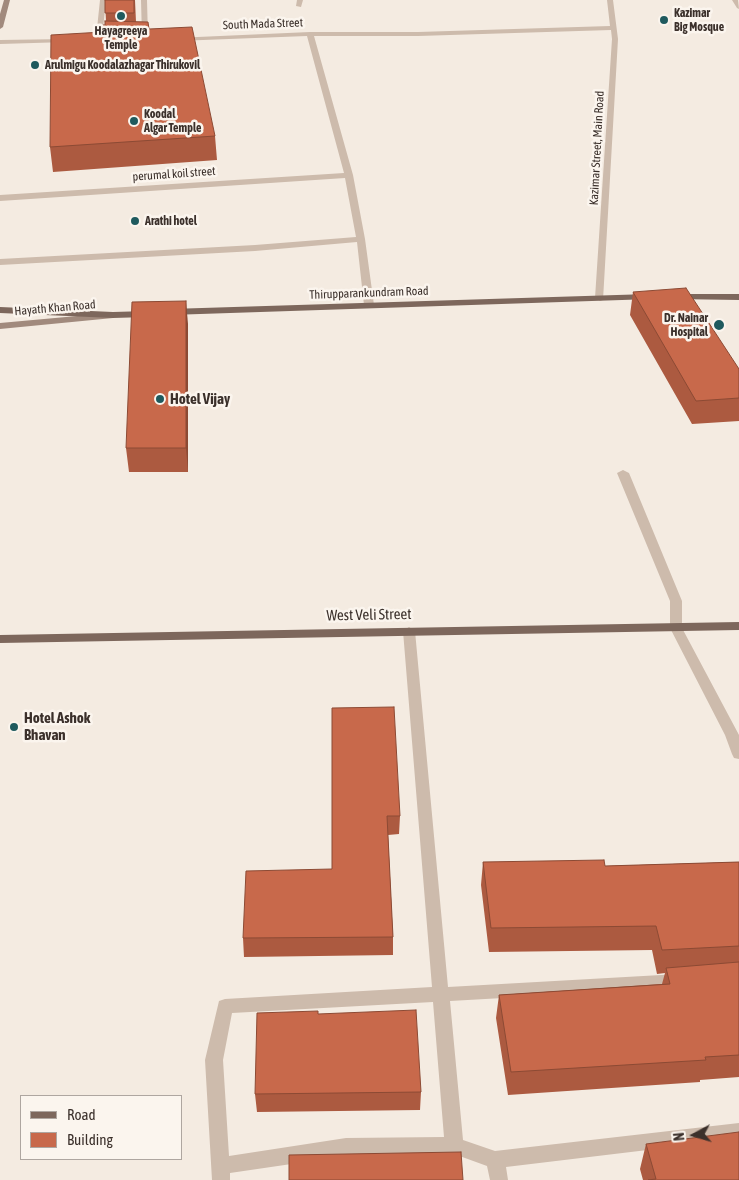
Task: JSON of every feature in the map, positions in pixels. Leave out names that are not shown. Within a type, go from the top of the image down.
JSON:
[{"type":"main road","name":"Thirupparankundram Road","points":[[0,310],[112,316],[369,305],[600,298],[739,297]]},
{"type":"main road","name":"West Veli Street","points":[[0,639],[739,626]]},
{"type":"street","points":[[0,27],[1,16],[7,0]]},
{"type":"street","points":[[99,38],[103,0]]},
{"type":"street","points":[[144,0],[145,37]]},
{"type":"street","name":"Kazimar Street, Main Road","points":[[600,298],[615,39],[610,0]]},
{"type":"street","points":[[735,0],[739,7]]},
{"type":"street","points":[[310,34],[418,34],[613,28]]},
{"type":"street","name":"South Mada Street","points":[[164,39],[310,34],[349,175],[361,239],[369,305]]},
{"type":"street","points":[[136,37],[155,38]]},
{"type":"street","points":[[89,39],[108,38]]},
{"type":"street","points":[[0,42],[79,39]]},
{"type":"street","name":"perumal koil street","points":[[0,198],[349,175]]},
{"type":"street","points":[[0,262],[255,248],[361,239]]},
{"type":"street","name":"Hayath Khan Road","points":[[0,326],[112,316]]},
{"type":"street","points":[[623,473],[676,601],[676,628],[732,735],[739,754]]},
{"type":"street","points":[[409,631],[454,1144]]},
{"type":"street","points":[[699,980],[225,1006],[214,1060],[220,1173],[346,1147],[454,1144],[495,1160],[739,1131]]},
{"type":"street","points":[[495,1160],[499,1180]]},
{"type":"building","points":[[105,0],[134,0],[134,13],[105,13]]},
{"type":"building","name":"Koodal Algar Temple","points":[[105,21],[148,22],[149,29],[192,27],[215,136],[50,147],[51,35],[103,32],[102,25],[105,25]]},
{"type":"building","points":[[686,288],[739,369],[739,398],[696,401],[633,292]]},
{"type":"building","name":"Hotel Vijay","points":[[186,301],[186,448],[126,448],[132,302]]},
{"type":"building","points":[[394,707],[400,816],[387,816],[393,937],[243,938],[246,871],[332,869],[332,708]]},
{"type":"building","points":[[604,860],[605,866],[739,862],[739,946],[662,950],[656,926],[491,928],[483,862]]},
{"type":"building","points":[[739,962],[739,1055],[705,1057],[706,1060],[511,1072],[499,995],[670,984],[666,968]]},
{"type":"building","points":[[416,1010],[421,1092],[255,1094],[257,1013],[318,1011],[318,1014]]},
{"type":"building","points":[[739,1132],[739,1180],[648,1180],[656,1179],[646,1144]]},
{"type":"building","points":[[461,1152],[463,1180],[289,1180],[289,1155]]},
{"type":"place","name":"Hayagreeya Temple","points":[[121,16]]},
{"type":"place","name":"Kazimar Big Mosque","points":[[664,20]]},
{"type":"place","name":"Arulmigu Koodalazhagar Thirukovil","points":[[35,65]]},
{"type":"place","name":"Koodal Algar Temple","points":[[134,121]]},
{"type":"place","name":"Arathi hotel","points":[[135,221]]},
{"type":"place","name":"Dr. Nainar Hospital","points":[[719,325]]},
{"type":"place","name":"Hotel Vijay","points":[[160,399]]},
{"type":"place","name":"Hotel Ashok Bhavan","points":[[14,727]]}]
